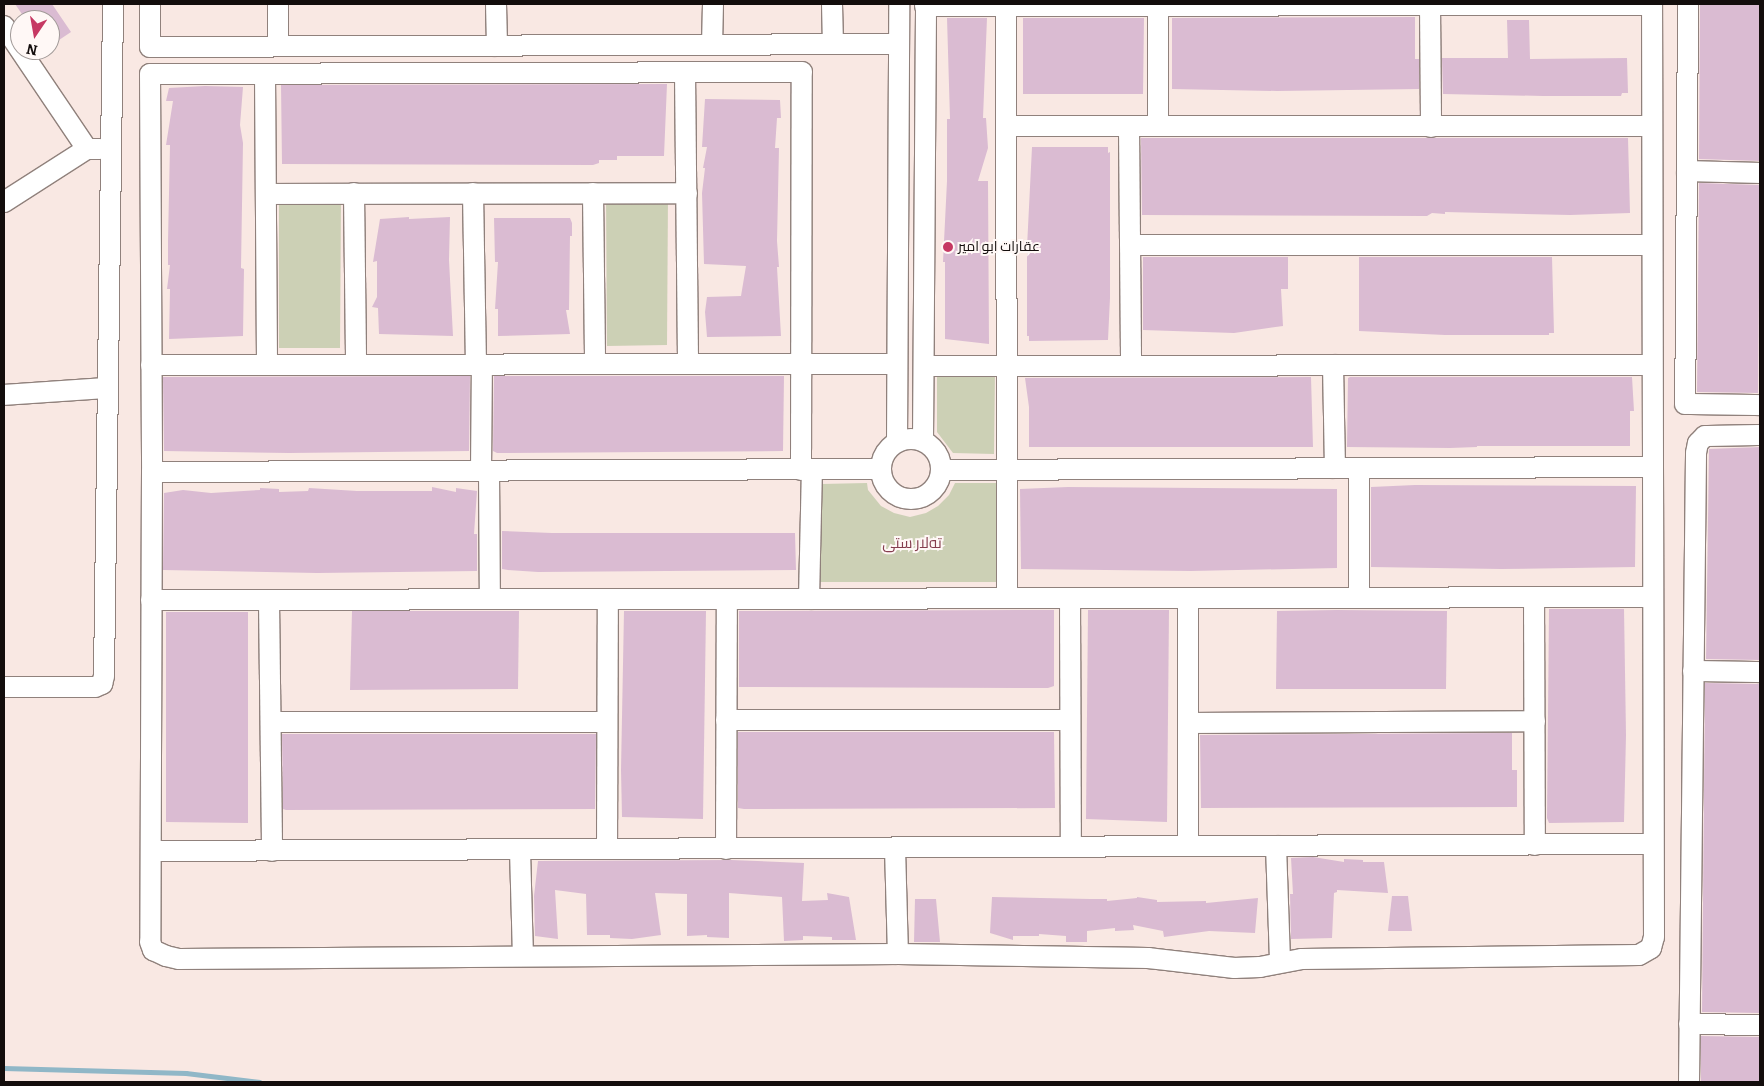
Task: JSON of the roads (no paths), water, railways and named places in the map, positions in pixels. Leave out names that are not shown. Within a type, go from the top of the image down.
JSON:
[{"type":"street","points":[[4,687],[95,687],[102,684],[104,676],[113,4]]},
{"type":"street","points":[[150,4],[150,47],[899,44]]},
{"type":"street","points":[[278,4],[278,46]]},
{"type":"street","points":[[496,4],[497,46]]},
{"type":"street","points":[[712,45],[713,4]]},
{"type":"street","points":[[832,4],[833,44]]},
{"type":"street","points":[[897,442],[899,4]]},
{"type":"street","points":[[809,599],[807,470],[802,364],[802,72],[150,74],[152,472],[150,942],[153,950],[179,959],[898,954],[1148,958],[1234,968],[1260,967],[1302,959],[1639,955],[1651,948],[1654,937],[1651,365],[1652,4],[926,5],[923,442]]},
{"type":"street","points":[[1688,4],[1685,404],[1760,406]]},
{"type":"street","points":[[1006,5],[1007,598]]},
{"type":"street","points":[[1419,5],[1431,126]]},
{"type":"street","points":[[1158,6],[1158,126]]},
{"type":"street","points":[[4,26],[87,149]]},
{"type":"street","points":[[685,73],[688,364]]},
{"type":"street","points":[[265,74],[267,364]]},
{"type":"street","points":[[1007,126],[1652,126]]},
{"type":"street","points":[[1130,126],[1131,366]]},
{"type":"street","points":[[4,202],[87,149],[112,150]]},
{"type":"street","points":[[1687,172],[1760,173]]},
{"type":"street","points":[[266,194],[687,192]]},
{"type":"street","points":[[354,193],[356,364]]},
{"type":"street","points":[[473,193],[490,600]]},
{"type":"street","points":[[593,193],[595,364]]},
{"type":"street","points":[[1130,245],[1651,245]]},
{"type":"street","points":[[151,365],[897,364]]},
{"type":"street","points":[[1333,365],[1335,468]]},
{"type":"street","points":[[924,366],[1651,365]]},
{"type":"street","points":[[4,395],[107,388]]},
{"type":"street","points":[[1689,1082],[1696,453],[1698,442],[1705,436],[1718,434],[1760,435]]},
{"type":"street","points":[[914,439],[923,442],[938,455],[941,470],[938,484],[932,492],[914,500],[904,499],[890,492],[881,480],[880,469],[886,450],[897,442],[914,439]]},
{"type":"street","points":[[941,470],[1652,467]]},
{"type":"street","points":[[1359,468],[1359,598]]},
{"type":"street","points":[[152,472],[880,469]]},
{"type":"street","points":[[1534,597],[1536,845]]},
{"type":"street","points":[[151,600],[1652,597]]},
{"type":"street","points":[[1070,598],[1071,847]]},
{"type":"street","points":[[1188,598],[1188,846]]},
{"type":"street","points":[[607,849],[608,599]]},
{"type":"street","points":[[726,848],[727,599]]},
{"type":"street","points":[[269,600],[272,851]]},
{"type":"street","points":[[1693,671],[1760,672]]},
{"type":"street","points":[[726,720],[1070,720]]},
{"type":"street","points":[[1188,722],[1535,721]]},
{"type":"street","points":[[271,722],[607,722]]},
{"type":"street","points":[[151,851],[1653,844]]},
{"type":"street","points":[[1276,846],[1280,962]]},
{"type":"street","points":[[895,848],[898,954]]},
{"type":"street","points":[[520,850],[523,956]]},
{"type":"street","points":[[1689,1024],[1760,1025]]},
{"type":"waterway","points":[[4,1068],[186,1073],[259,1082]]},
{"type":"place","name":"عقارات ابو امير","points":[[948,247]]},
{"type":"district","name":"ته‌لار ستی","points":[[912,544]]}]
